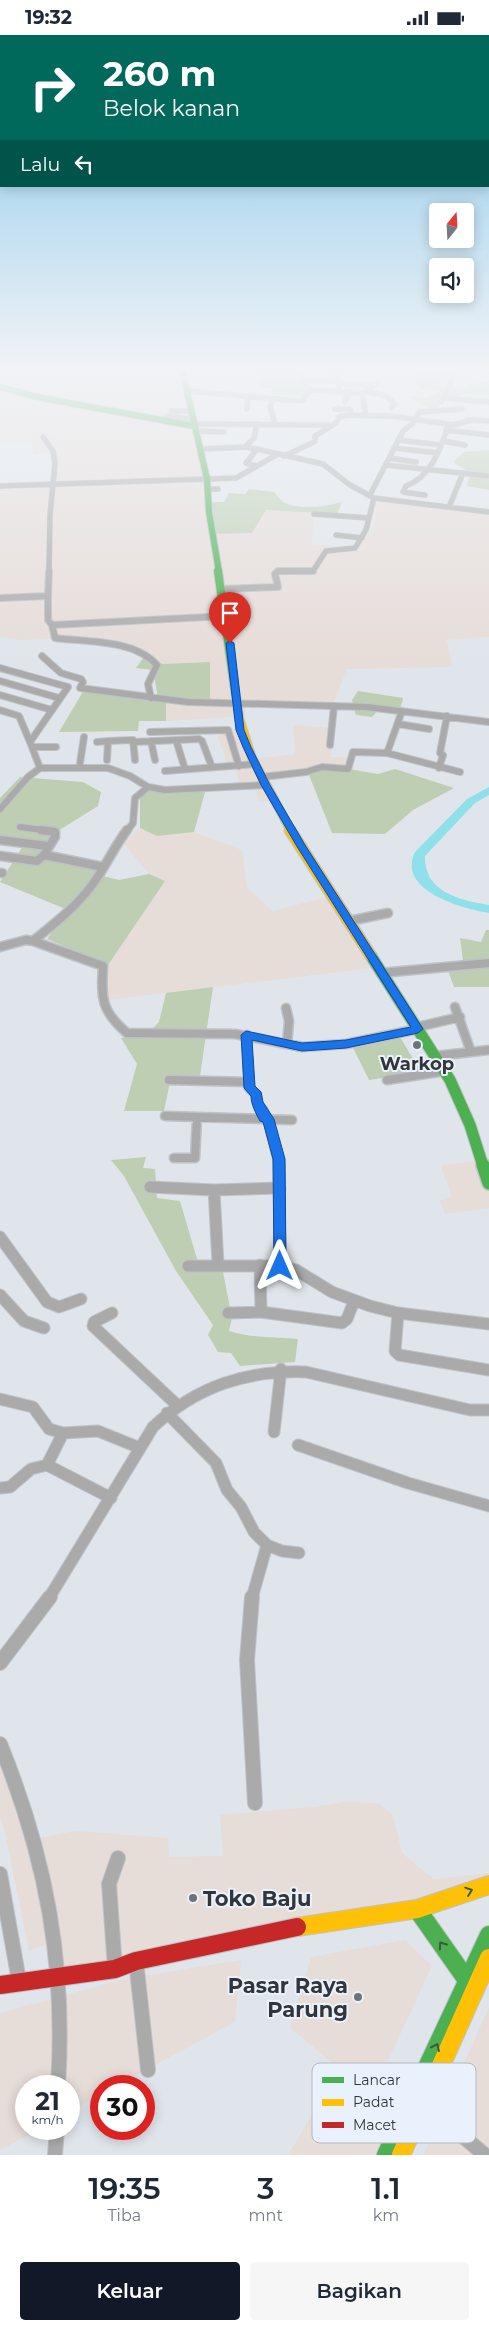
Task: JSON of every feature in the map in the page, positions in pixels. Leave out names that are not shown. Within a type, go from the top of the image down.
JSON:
[{"type":"main road","points":[[206,469],[211,486],[240,730],[264,781],[381,973],[458,1094],[489,1183]]},
{"type":"main road","points":[[0,1985],[115,1969],[136,1961],[293,1928],[417,1909],[489,1885]]},
{"type":"main road","points":[[417,1909],[476,1991]]},
{"type":"main road","points":[[429,2063],[489,1935]]},
{"type":"main road","points":[[443,2063],[489,1958]]},
{"type":"main road","points":[[386,2155],[392,2143]]},
{"type":"main road","points":[[401,2155],[406,2143]]},
{"type":"street","points":[[53,469],[48,620],[52,625],[55,638],[125,647],[154,660],[157,665],[148,688],[151,698]]},
{"type":"street","points":[[0,485],[211,486],[236,478],[253,469]]},
{"type":"street","points":[[329,469],[350,485],[372,496],[489,512]]},
{"type":"street","points":[[222,589],[278,587],[276,572],[313,571],[326,551],[354,549],[362,538],[369,518],[372,496],[384,469]]},
{"type":"street","points":[[399,501],[406,486],[419,481],[429,469]]},
{"type":"street","points":[[441,469],[489,476]]},
{"type":"street","points":[[448,507],[463,473]]},
{"type":"street","points":[[403,492],[425,495]]},
{"type":"street","points":[[314,514],[369,518]]},
{"type":"street","points":[[336,535],[362,538]]},
{"type":"street","points":[[0,598],[48,596]]},
{"type":"street","points":[[52,625],[226,616]]},
{"type":"street","points":[[42,656],[52,662],[61,673],[81,679],[83,682],[81,689],[151,698],[236,704],[367,707],[489,722]]},
{"type":"street","points":[[0,668],[68,687],[59,698],[31,745]]},
{"type":"street","points":[[0,681],[59,698]]},
{"type":"street","points":[[0,695],[52,710]]},
{"type":"street","points":[[330,745],[334,706]]},
{"type":"street","points":[[0,710],[19,716],[40,765]]},
{"type":"street","points":[[387,753],[402,711]]},
{"type":"street","points":[[440,768],[443,755],[440,753],[440,745],[447,717]]},
{"type":"street","points":[[398,724],[429,729]]},
{"type":"street","points":[[228,730],[238,766]]},
{"type":"street","points":[[150,732],[240,730]]},
{"type":"street","points":[[79,764],[84,737]]},
{"type":"street","points":[[97,742],[128,739],[134,742],[201,739],[212,767]]},
{"type":"street","points":[[176,740],[185,769]]},
{"type":"street","points":[[107,761],[108,741]]},
{"type":"street","points":[[151,741],[155,760]]},
{"type":"street","points":[[134,742],[135,760]]},
{"type":"street","points":[[31,745],[56,747]]},
{"type":"street","points":[[0,809],[40,765],[79,764],[108,767],[148,787],[181,790],[264,781],[322,767],[348,769],[355,751],[387,753],[460,772]]},
{"type":"street","points":[[165,771],[256,764]]},
{"type":"street","points":[[33,941],[62,917],[92,885],[115,846],[133,823],[135,798],[148,787]]},
{"type":"street","points":[[0,856],[37,861],[44,855],[55,837],[55,832],[20,827]]},
{"type":"street","points":[[0,839],[48,847]]},
{"type":"street","points":[[44,855],[103,867]]},
{"type":"street","points":[[349,921],[388,913]]},
{"type":"street","points":[[0,947],[26,940],[33,941],[103,966],[101,995],[108,1015],[122,1031],[132,1034],[246,1035],[302,1047],[339,1044],[460,1017]]},
{"type":"street","points":[[381,973],[405,969],[489,963]]},
{"type":"street","points":[[455,1007],[460,1017],[470,1052]]},
{"type":"street","points":[[286,1008],[289,1021],[287,1044]]},
{"type":"street","points":[[246,1035],[250,1090],[257,1095],[257,1103],[263,1110],[279,1159],[280,1266]]},
{"type":"street","points":[[435,1056],[489,1050]]},
{"type":"street","points":[[387,1080],[445,1071]]},
{"type":"street","points":[[169,1080],[248,1081]]},
{"type":"street","points":[[165,1116],[234,1120],[292,1120]]},
{"type":"street","points":[[174,1159],[195,1158],[197,1118]]},
{"type":"street","points":[[150,1187],[214,1190],[280,1188]]},
{"type":"street","points":[[214,1190],[218,1264]]},
{"type":"street","points":[[0,1237],[47,1302],[59,1307],[81,1299]]},
{"type":"street","points":[[188,1266],[218,1264],[280,1266],[296,1270],[332,1292],[354,1301],[398,1313],[489,1325]]},
{"type":"street","points":[[260,1265],[261,1312]]},
{"type":"street","points":[[0,1295],[18,1318],[32,1325],[44,1328]]},
{"type":"street","points":[[228,1313],[261,1312],[342,1323],[347,1319],[354,1301]]},
{"type":"street","points":[[112,1313],[94,1322],[93,1326],[178,1406]]},
{"type":"street","points":[[398,1313],[395,1351],[399,1355],[489,1371]]},
{"type":"street","points":[[274,1432],[281,1369]]},
{"type":"street","points":[[0,1663],[46,1604],[153,1427],[167,1413],[178,1406],[230,1379],[245,1374],[281,1369],[306,1372],[453,1407],[489,1410]]},
{"type":"street","points":[[0,1399],[33,1407],[49,1429],[63,1433],[98,1431],[140,1448]]},
{"type":"street","points":[[167,1413],[216,1463],[227,1491],[241,1507],[254,1532],[266,1545],[299,1553]]},
{"type":"street","points":[[47,1465],[63,1433]]},
{"type":"street","points":[[298,1445],[408,1483],[489,1506]]},
{"type":"street","points":[[0,1488],[8,1489],[14,1486],[30,1469],[47,1465],[111,1498]]},
{"type":"street","points":[[255,1803],[247,1660],[252,1593],[266,1545]]},
{"type":"street","points":[[0,1744],[24,1804],[37,1848],[46,1892],[59,1976],[61,2046],[59,2075]]},
{"type":"street","points":[[115,1969],[109,1884],[118,1858]]},
{"type":"street","points":[[0,1875],[19,1981]]},
{"type":"street","points":[[136,1961],[148,2070]]},
{"type":"street","points":[[55,2155],[57,2140]]},
{"type":"street","points":[[471,2143],[485,2155]]},
{"type":"shaded area","points":[[56,469],[204,469],[210,534],[266,510],[315,513],[311,544],[358,549],[373,528],[378,497],[489,511],[489,637],[447,640],[452,667],[347,669],[333,704],[245,702],[246,716],[166,721],[166,698],[210,662],[163,664],[144,657],[138,652],[115,646],[53,639],[20,640],[0,637],[0,485],[52,483]]},
{"type":"shaded area","points":[[293,725],[334,728],[331,757],[355,758],[353,768],[331,766],[309,775],[266,778],[275,800],[260,802],[254,787],[241,787],[235,768],[228,766],[216,730],[243,729],[255,759],[295,754]]},
{"type":"shaded area","points":[[140,828],[157,836],[194,832],[242,850],[247,888],[273,911],[331,896],[379,967],[108,1000],[108,965],[165,881],[149,874],[123,843]]},
{"type":"shaded area","points":[[480,1160],[489,1189],[489,1208],[445,1214],[440,1201],[452,1197],[441,1166]]},
{"type":"shaded area","points":[[0,1760],[27,1822],[52,1942],[29,1951],[5,1832],[0,1817]]},
{"type":"shaded area","points":[[343,1802],[378,1803],[393,1815],[402,1853],[434,1879],[489,1873],[489,1885],[65,1973],[39,1838],[75,1831],[168,1838],[169,1857],[223,1856],[220,1815],[314,1807]]},
{"type":"shaded area","name":"Pasar Raya Parung","points":[[405,1940],[432,1966],[387,2063],[332,2063],[290,2027],[311,1957]]},
{"type":"shaded area","points":[[241,1960],[235,2022],[136,2075],[90,2075],[90,2101],[80,2106],[80,2075],[15,2075],[15,2140],[19,2140],[0,2150],[0,2013],[124,1979]]},
{"type":"shaded area","points":[[489,2007],[489,2155],[423,2155],[428,2143],[476,2143],[476,2063],[464,2063]]},
{"type":"shaded area","points":[[312,2115],[312,2143],[388,2143],[382,2155],[288,2155]]},
{"type":"green space","points":[[463,469],[489,469],[489,490],[466,486],[471,474]]},
{"type":"green space","points":[[249,489],[274,492],[285,503],[299,507],[321,506],[342,502],[337,514],[266,510],[252,533],[210,534],[208,502],[224,502],[229,493],[245,494]]},
{"type":"green space","points":[[144,657],[163,664],[210,662],[210,699],[166,698],[166,721],[139,721],[138,731],[59,732],[84,690],[158,698],[153,670],[136,668]]},
{"type":"green space","points":[[358,691],[403,698],[400,710],[381,707],[372,717],[356,715],[352,700]]},
{"type":"green space","points":[[331,766],[378,774],[395,769],[454,788],[413,810],[385,834],[332,833],[309,775]]},
{"type":"green space","points":[[20,777],[83,782],[101,792],[98,806],[53,834],[45,854],[104,867],[99,875],[119,880],[149,874],[165,881],[108,965],[47,939],[68,910],[0,882],[25,843],[0,838],[0,798]]},
{"type":"green space","points":[[140,790],[205,792],[194,832],[157,836],[140,828]]},
{"type":"green space","points":[[486,930],[489,930],[489,987],[454,987],[445,962],[463,961],[460,938],[481,942]]},
{"type":"green space","points":[[213,987],[200,1076],[171,1077],[164,1111],[124,1111],[137,1064],[121,1038],[147,1035],[159,1022],[166,993]]},
{"type":"green space","points":[[397,1032],[421,1072],[369,1080],[349,1040]]},
{"type":"green space","points":[[146,1157],[143,1168],[155,1169],[157,1198],[180,1201],[200,1269],[222,1267],[232,1318],[229,1331],[254,1336],[298,1339],[295,1362],[240,1366],[231,1353],[218,1352],[208,1335],[213,1325],[176,1271],[124,1176],[111,1160]]},
{"type":"waterway","points":[[489,790],[471,801],[419,855],[420,873],[433,890],[460,903],[489,909]]},
{"type":"traffic: fast","points":[[205,469],[209,512],[230,643],[239,718]]},
{"type":"traffic: fast","points":[[371,956],[450,1080],[470,1125],[489,1183]]},
{"type":"traffic: fast","points":[[417,1909],[469,1983]]},
{"type":"traffic: fast","points":[[429,2063],[489,1935]]},
{"type":"traffic: fast","points":[[386,2155],[392,2143]]},
{"type":"traffic: slow","points":[[239,718],[243,736],[267,789],[310,862],[371,956]]},
{"type":"traffic: slow","points":[[297,1927],[417,1909],[489,1885]]},
{"type":"traffic: slow","points":[[442,2063],[489,1958]]},
{"type":"traffic: slow","points":[[401,2155],[406,2143]]},
{"type":"traffic: jam","points":[[0,1985],[115,1969],[136,1961],[297,1927]]},
{"type":"place","name":"Warkop","points":[[417,1045]]},
{"type":"place","name":"Toko Baju","points":[[193,1898]]},
{"type":"place","name":"Pasar Raya Parung","points":[[358,1997]]},
{"type":"route","points":[[230,643],[240,730],[265,785],[300,845],[418,1029],[346,1044],[302,1047],[246,1035],[249,1088],[257,1095],[258,1106],[263,1110],[264,1118],[268,1119],[279,1159],[280,1266]]}]
